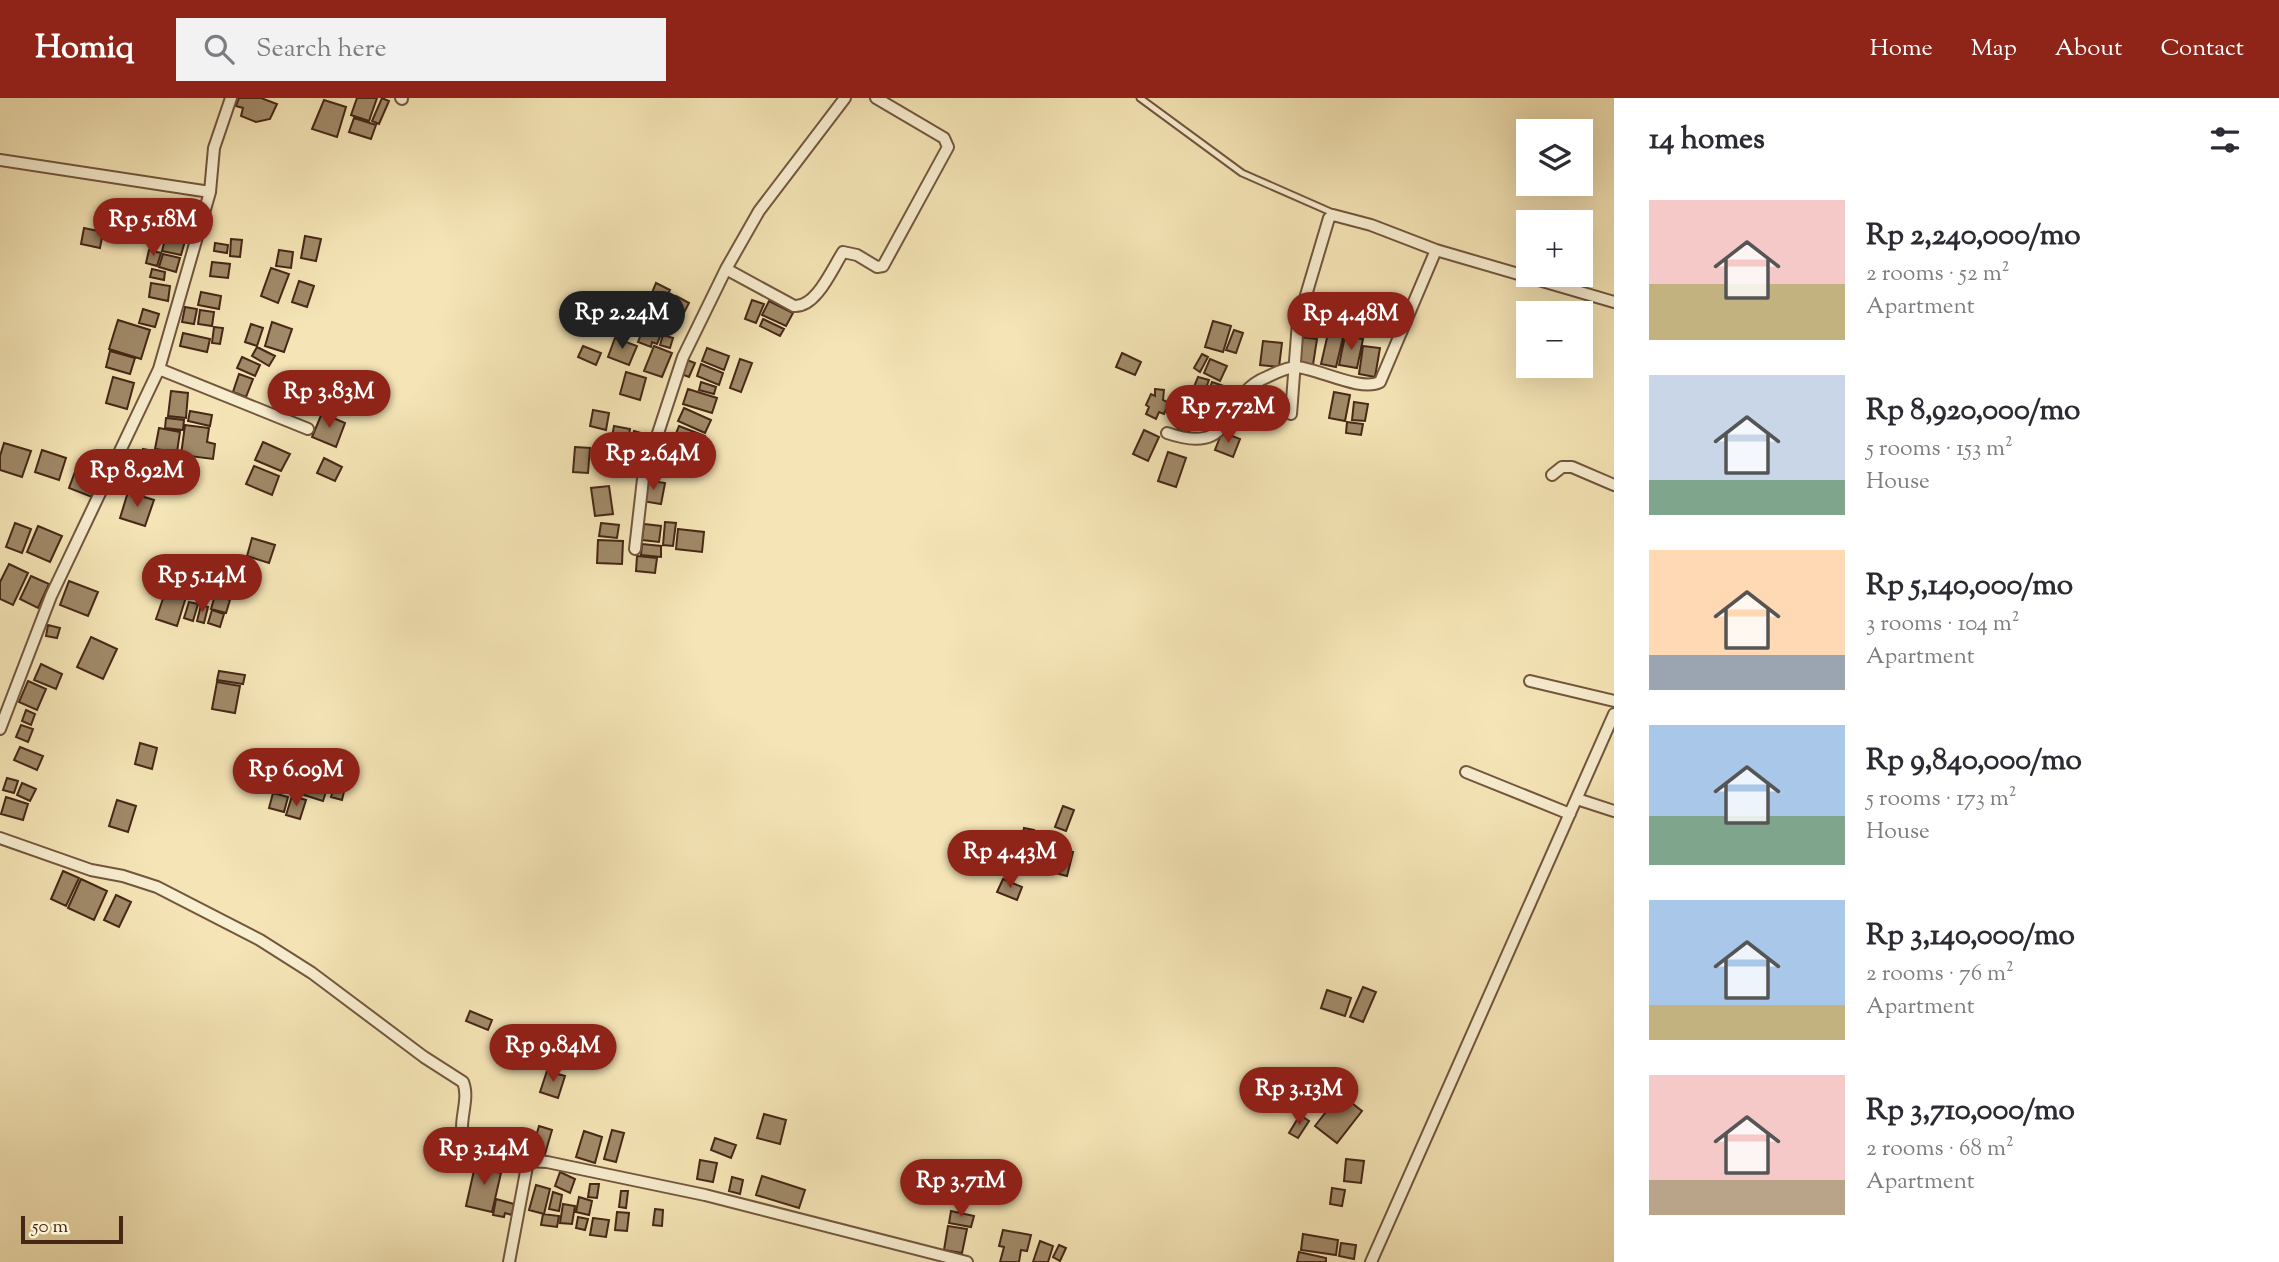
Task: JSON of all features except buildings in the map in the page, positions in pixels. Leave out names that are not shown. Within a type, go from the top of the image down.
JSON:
[{"type":"street","points":[[0,729],[51,596],[159,369],[210,192],[214,148],[231,98]]},
{"type":"street","points":[[635,550],[643,479],[683,357],[726,269],[759,211],[845,98]]},
{"type":"street","points":[[726,269],[800,307],[810,302],[843,252],[851,252],[877,267],[883,266],[948,147],[944,138],[876,98]]},
{"type":"street","points":[[0,160],[210,192]]},
{"type":"street","points":[[1291,414],[1298,322],[1329,218],[1336,215],[1436,250],[1614,302]]},
{"type":"street","points":[[1167,433],[1189,441],[1212,436],[1222,427],[1242,396],[1263,378],[1295,367],[1367,385],[1380,382],[1436,250]]},
{"type":"street","points":[[159,369],[308,429]]},
{"type":"street","points":[[1552,475],[1562,467],[1572,467],[1614,485]]},
{"type":"street","points":[[1530,681],[1614,701]]},
{"type":"street","points":[[1371,1262],[1614,714]]},
{"type":"street","points":[[1466,772],[1570,814]]},
{"type":"street","points":[[1577,799],[1614,811]]},
{"type":"street","points":[[0,838],[91,870],[123,876],[157,887],[260,940],[312,973],[424,1058],[463,1082],[467,1101],[462,1129],[466,1143],[528,1161],[547,1162],[654,1183],[967,1262]]},
{"type":"street","points":[[509,1262],[528,1161]]},
{"type":"lane","points":[[1140,98],[1242,173],[1336,215]]}]
